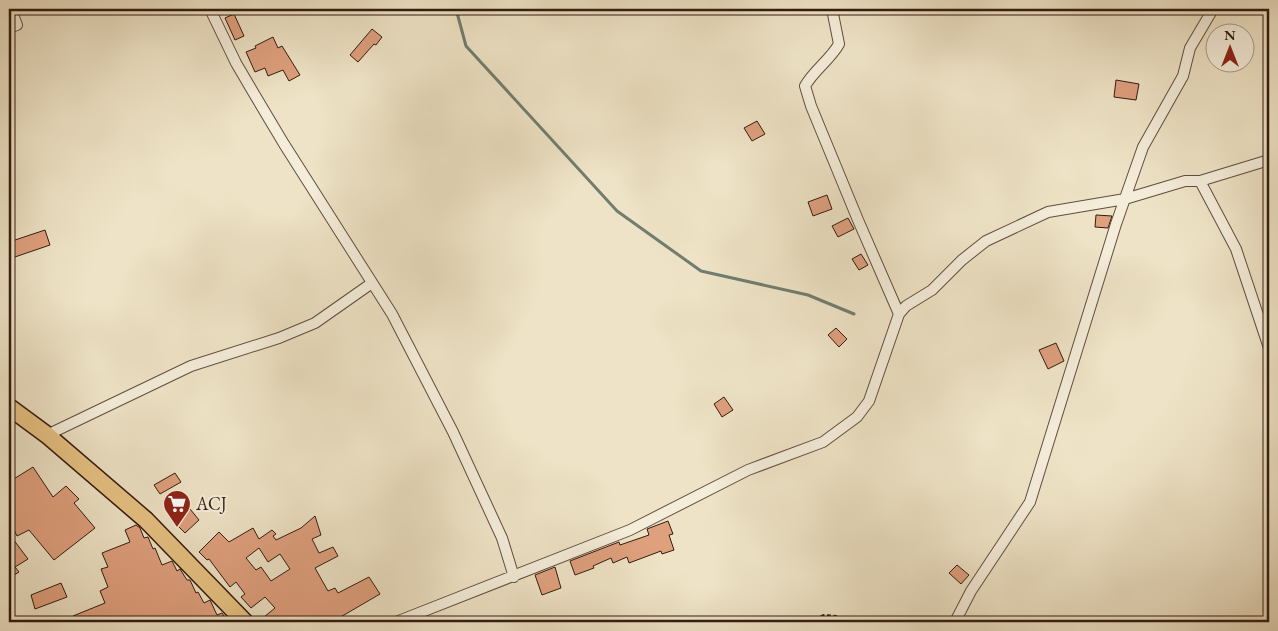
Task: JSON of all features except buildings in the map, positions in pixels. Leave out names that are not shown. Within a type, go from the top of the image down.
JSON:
[{"type":"main road","points":[[9,407],[47,435],[146,520],[245,622]]},
{"type":"street","points":[[9,28],[17,25],[11,9]]},
{"type":"street","points":[[210,9],[240,71],[288,152],[392,314],[452,432],[502,538],[514,577]]},
{"type":"street","points":[[832,9],[839,44],[832,56],[810,77],[805,86],[811,106],[858,220],[900,314]]},
{"type":"street","points":[[955,622],[971,591],[1030,502],[1143,146],[1183,76],[1190,48],[1213,9]]},
{"type":"street","points":[[396,622],[630,530],[748,470],[823,442],[857,417],[869,401],[900,314],[906,306],[932,290],[962,260],[986,240],[1048,212],[1125,199],[1185,181],[1200,182],[1269,160]]},
{"type":"street","points":[[1200,182],[1236,249],[1269,348]]},
{"type":"street","points":[[47,435],[191,366],[279,338],[315,323],[372,283]]},
{"type":"path","points":[[802,622],[824,615],[836,616],[843,622]]},
{"type":"waterway","points":[[456,9],[466,46],[617,211],[701,271],[808,295],[854,314]]},
{"type":"place","name":"ACJ","points":[[177,528]]}]
